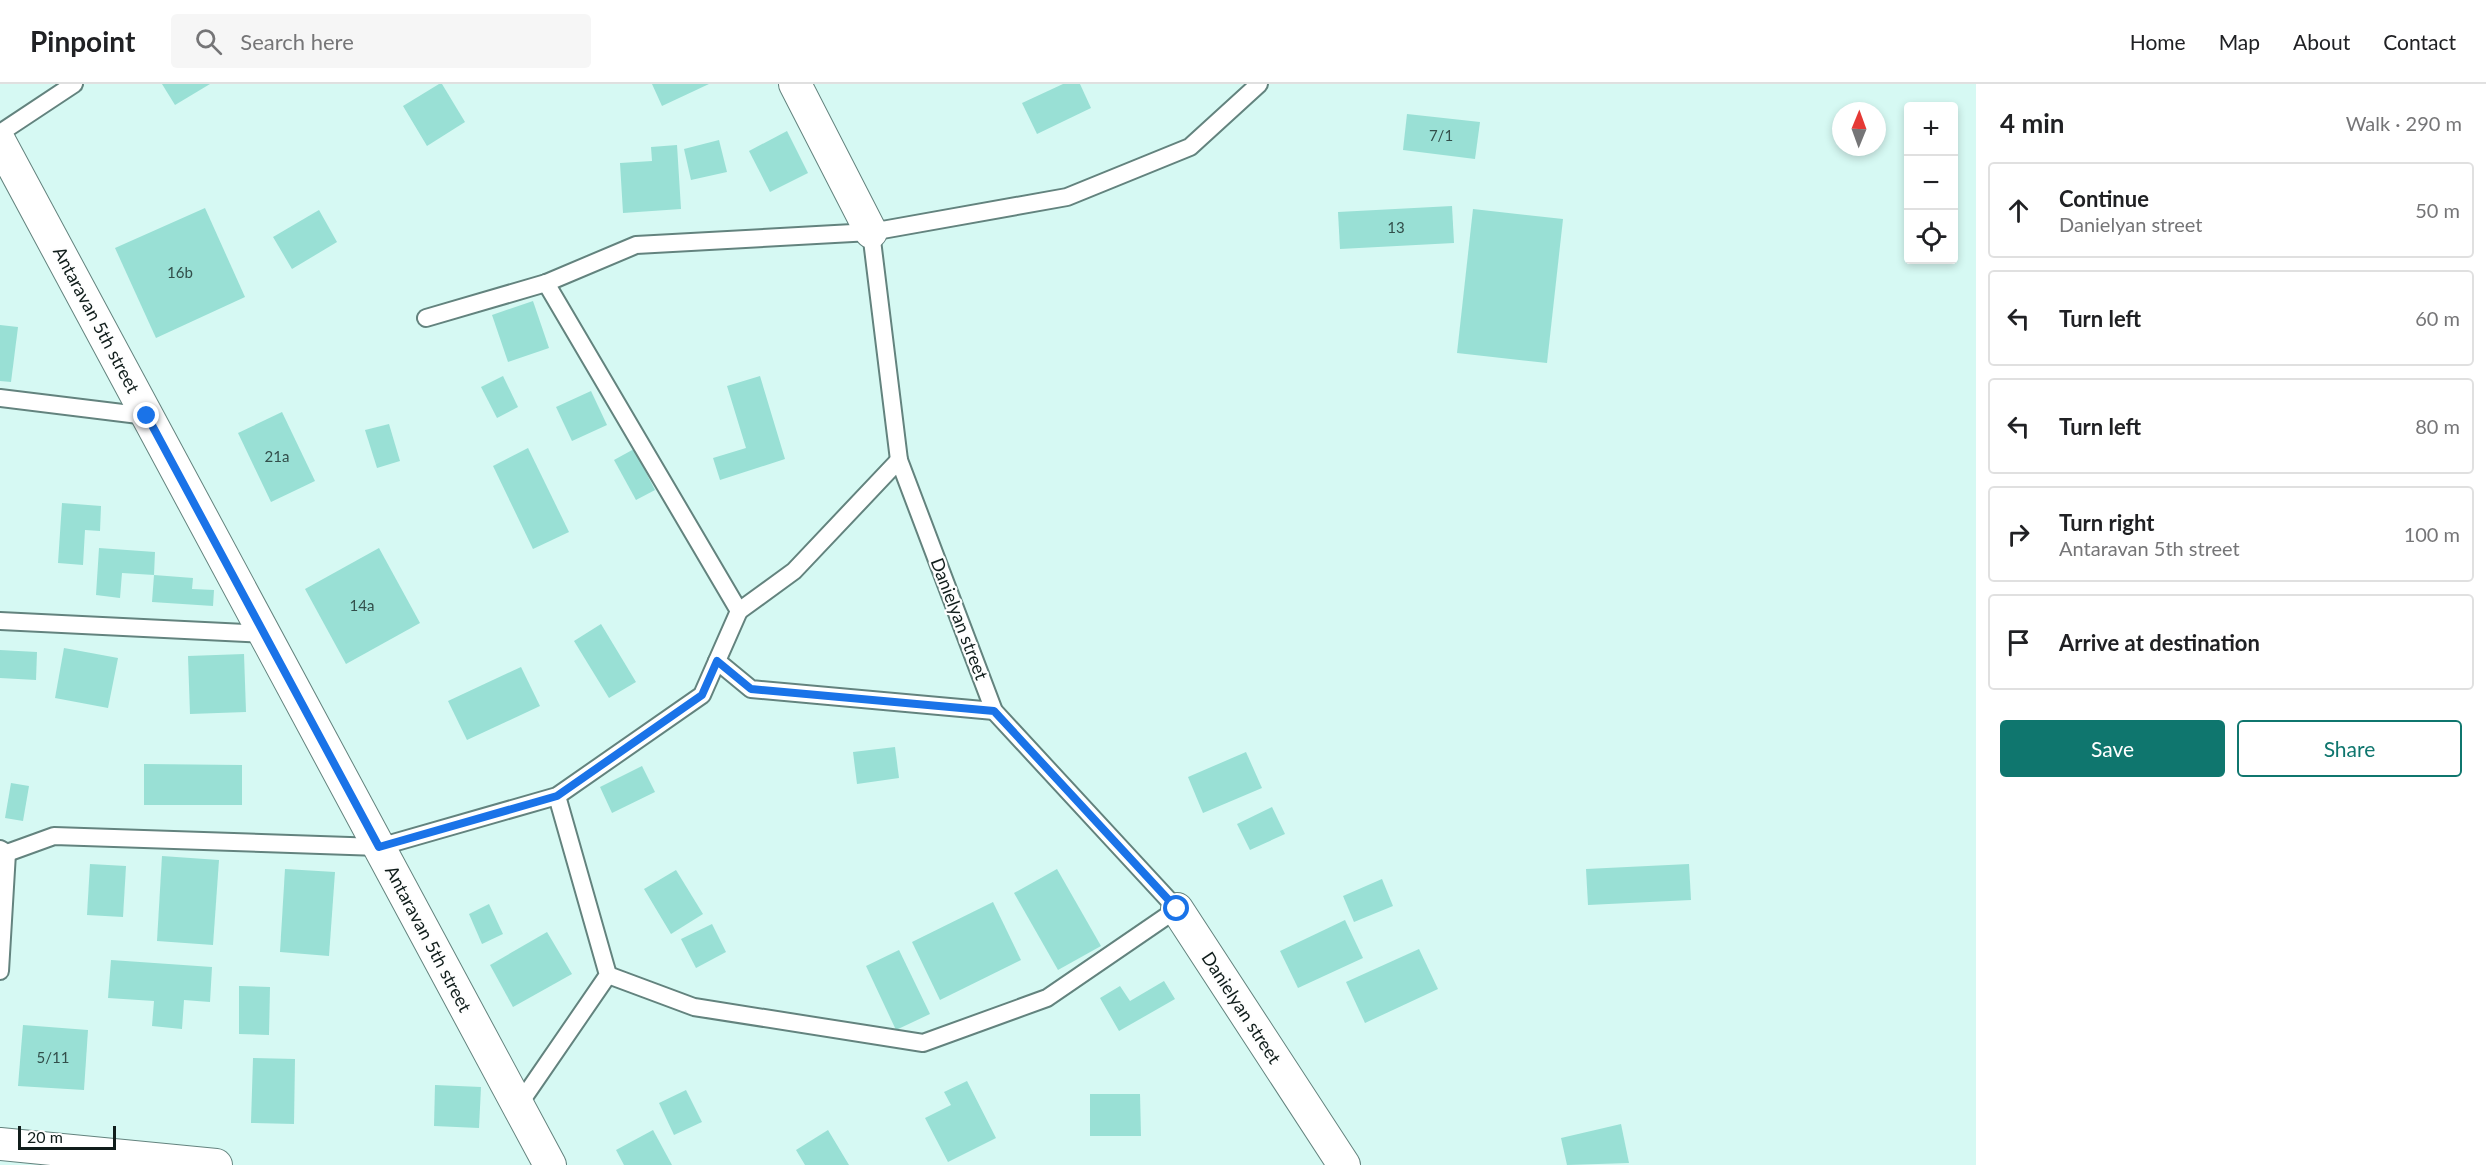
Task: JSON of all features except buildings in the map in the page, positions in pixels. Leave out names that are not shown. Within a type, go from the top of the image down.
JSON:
[{"type":"street","name":"Danielyan street","points":[[795,84],[871,232]]},
{"type":"street","name":"Antaravan 5th street","points":[[0,142],[550,1165]]},
{"type":"street","name":"Danielyan street","points":[[1177,909],[1344,1165]]},
{"type":"street","points":[[525,1117],[526,1165]]},
{"type":"street","points":[[0,1144],[216,1165]]},
{"type":"lane","points":[[0,133],[74,84]]},
{"type":"lane","points":[[426,318],[546,283],[636,245],[871,232],[1067,197],[1190,147],[1259,84]]},
{"type":"lane","name":"Danielyan street","points":[[871,232],[899,460],[994,711],[1177,909]]},
{"type":"lane","points":[[546,283],[739,611]]},
{"type":"lane","points":[[0,398],[147,416]]},
{"type":"lane","points":[[0,970],[3,851],[54,836],[379,847],[557,796],[702,695],[739,611],[794,571],[899,460]]},
{"type":"lane","points":[[0,621],[265,634]]},
{"type":"lane","points":[[717,661],[751,689],[994,711]]},
{"type":"lane","points":[[525,1117],[608,975],[557,796]]},
{"type":"lane","points":[[608,975],[694,1008],[923,1042],[1047,998],[1177,909]]},
{"type":"route","points":[[147,416],[379,847],[557,796],[702,695],[717,661],[751,689],[994,711],[1177,909]]}]
